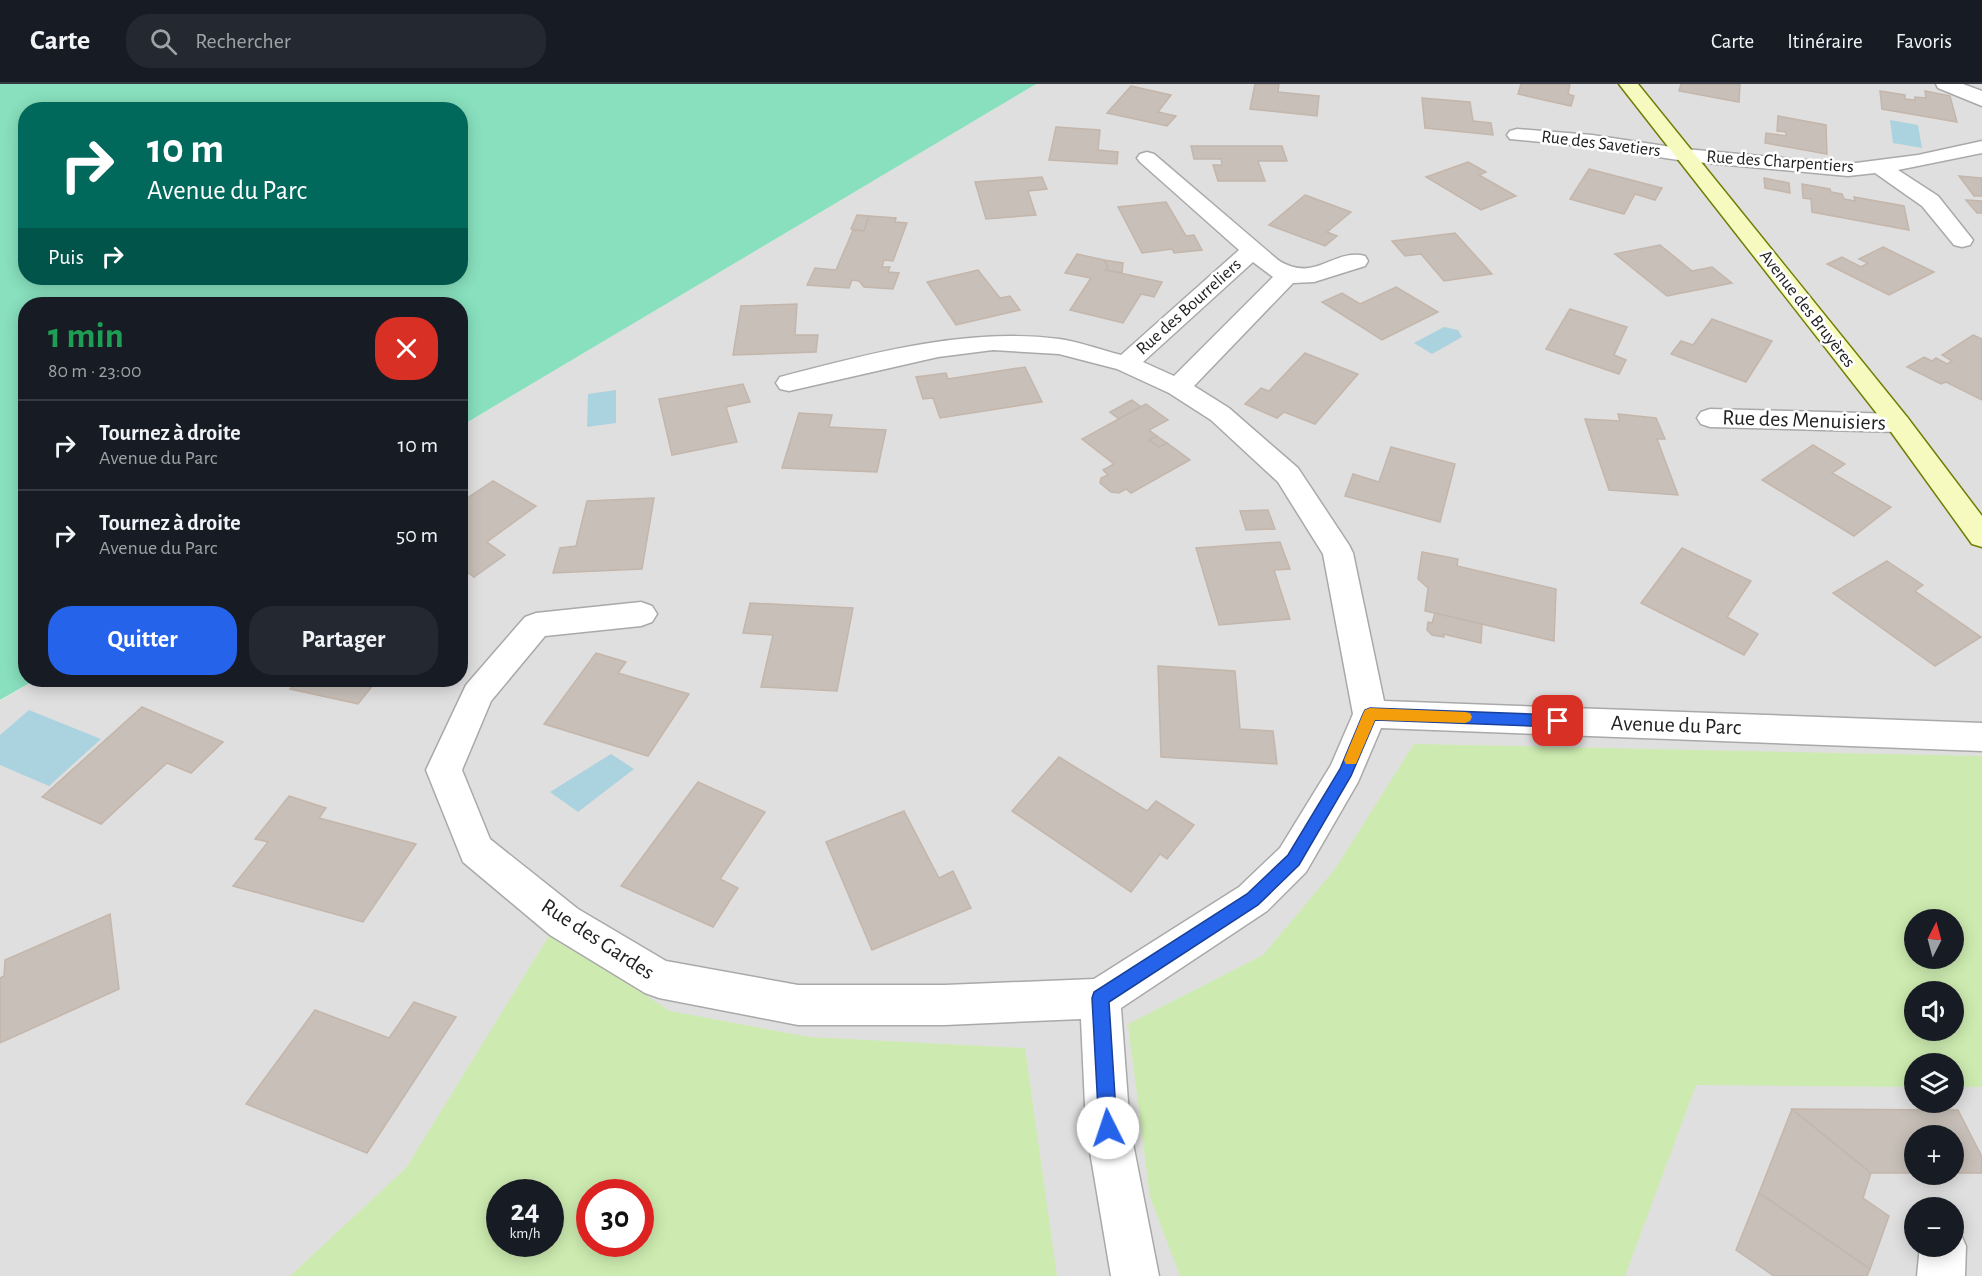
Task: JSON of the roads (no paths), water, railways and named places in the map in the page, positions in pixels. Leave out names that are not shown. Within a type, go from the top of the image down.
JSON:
[{"type":"street","name":"Avenue des Bruyères","points":[[1628,84],[1898,423],[1982,537]]},
{"type":"street","points":[[1946,84],[1982,100]]},
{"type":"street","name":"Rue des Savetiers","points":[[1517,135],[1592,141],[1685,154]]},
{"type":"street","name":"Rue des Charpentiers","points":[[1685,154],[1848,170],[1918,161],[1982,147]]},
{"type":"street","name":"Rue des Bourreliers","points":[[1147,158],[1270,265],[1287,276],[1178,387]]},
{"type":"street","points":[[1879,166],[1930,201],[1962,240]]},
{"type":"street","name":"Rue des Bourreliers","points":[[1126,364],[1253,250]]},
{"type":"street","points":[[1287,276],[1314,275],[1358,261]]},
{"type":"street","points":[[789,383],[938,349],[993,343],[1060,347],[1126,364],[1178,387],[1220,414],[1288,475],[1338,553],[1370,714],[1346,772],[1293,860],[1253,899],[1100,998],[1108,1128],[1135,1276]]},
{"type":"street","name":"Rue des Menuisiers","points":[[1710,418],[1898,423]]},
{"type":"street","name":"Rue des Gardes","points":[[641,614],[536,625],[478,694],[444,770],[476,850],[564,922],[659,979],[798,1005],[945,1005],[1100,998]]},
{"type":"street","name":"Avenue du Parc","points":[[1370,714],[1982,737]]},
{"type":"street","points":[[1941,1276],[1942,1257]]},
{"type":"water","points":[[1890,120],[1918,125],[1922,148],[1893,143]]},
{"type":"water","points":[[1444,327],[1458,330],[1462,337],[1432,354],[1414,343]]},
{"type":"water","points":[[616,390],[616,423],[587,427],[588,394]]},
{"type":"water","points":[[29,710],[101,739],[49,786],[0,765],[0,735]]},
{"type":"water","points":[[611,754],[634,769],[578,812],[550,792]]}]
